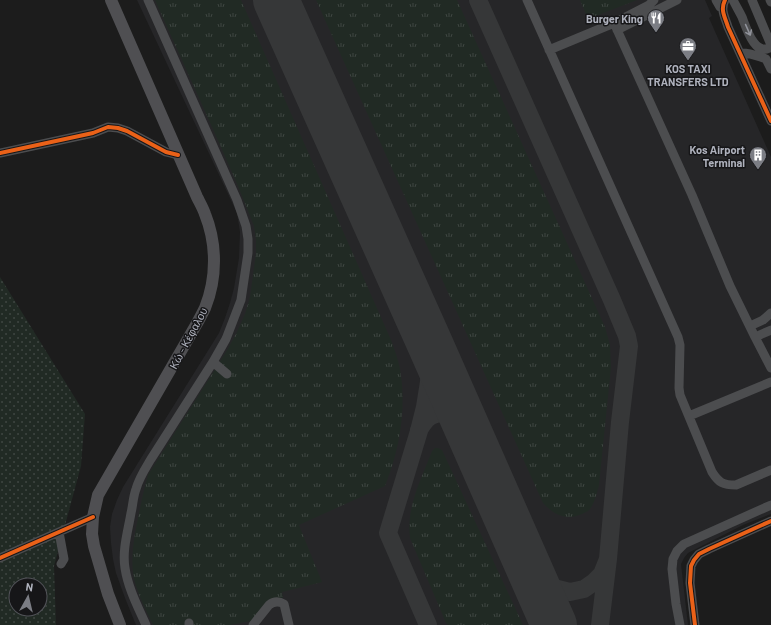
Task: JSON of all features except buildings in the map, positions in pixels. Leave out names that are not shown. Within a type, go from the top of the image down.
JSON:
[{"type":"main road","name":"Κώ - Κέφαλου","points":[[111,0],[178,155],[205,213],[213,242],[214,268],[210,294],[205,309],[98,495],[93,517],[92,534],[94,546],[108,594],[120,625]]},
{"type":"street","points":[[146,625],[128,581],[125,568],[124,553],[126,538],[136,489],[143,472],[213,362],[226,338],[241,300],[248,253],[246,226],[237,200],[148,0]]},
{"type":"street","points":[[527,0],[678,337],[680,345],[680,395],[712,472],[719,482],[736,485],[771,470]]},
{"type":"street","points":[[615,26],[649,5],[654,0]]},
{"type":"street","points":[[549,50],[615,26],[677,0]]},
{"type":"street","points":[[716,0],[720,7],[724,4]]},
{"type":"street","points":[[733,0],[752,41],[756,45],[764,49],[768,49],[771,46],[753,4],[741,15]]},
{"type":"street","points":[[724,4],[722,12],[728,27],[771,121]]},
{"type":"street","points":[[615,26],[692,195],[730,286],[770,364]]},
{"type":"street","points":[[740,53],[746,52],[769,60],[771,69]]},
{"type":"street","points":[[0,153],[93,133],[108,127],[127,131],[166,152],[178,155]]},
{"type":"street","points":[[750,326],[763,320],[771,312]]},
{"type":"street","points":[[755,337],[771,330]]},
{"type":"street","points":[[213,362],[227,374]]},
{"type":"street","points":[[689,416],[771,382]]},
{"type":"street","points":[[680,625],[672,569],[673,559],[677,551],[684,544],[771,505]]},
{"type":"street","points":[[0,558],[93,517]]},
{"type":"street","points":[[695,625],[690,583],[691,566],[694,560],[699,554],[771,521]]},
{"type":"street","points":[[59,532],[64,559],[61,564]]},
{"type":"street","points":[[253,625],[269,605],[278,602],[285,607],[289,625]]},
{"type":"shaded area","points":[[137,0],[705,0],[712,16],[709,18],[771,157],[771,514],[743,525],[688,553],[684,558],[681,564],[688,625],[136,625],[116,573],[111,543],[110,527],[112,514],[123,487],[219,333],[234,288],[239,258],[240,232],[237,213]]},
{"type":"green space","points":[[155,0],[241,0],[391,340],[401,376],[403,404],[398,446],[385,486],[299,525],[322,582],[282,592],[283,598],[267,601],[251,621],[230,625],[153,625],[142,602],[134,579],[133,571],[132,556],[134,541],[141,501],[148,475],[236,334],[245,314],[250,297],[256,253],[254,226],[238,186]]},
{"type":"green space","points":[[316,0],[457,0],[605,327],[610,345],[611,367],[599,485],[594,503],[588,511],[576,516],[566,517],[551,511],[543,503]]},
{"type":"green space","points":[[580,0],[637,0],[588,19]]},
{"type":"green space","points":[[0,277],[85,414],[81,466],[54,566],[56,625],[0,625]]},
{"type":"green space","points":[[435,448],[442,450],[523,625],[448,625],[446,623],[410,538],[409,527],[415,494],[432,451]]},
{"type":"taxiway","points":[[478,0],[627,336],[629,346],[620,422],[608,559]]},
{"type":"taxiway","points":[[428,625],[388,533],[425,407],[429,382],[430,344]]},
{"type":"taxiway","points":[[419,430],[427,419],[433,415],[442,413],[458,416],[467,427]]},
{"type":"taxiway","points":[[527,564],[537,578],[550,587],[570,592],[584,589],[594,582],[602,574],[608,559],[600,625]]},
{"type":"runway","points":[[276,0],[554,625]]},
{"type":"cycle path","points":[[725,0],[723,7],[724,17],[771,121]]},
{"type":"cycle path","points":[[0,153],[93,133],[108,127],[127,131],[166,152],[178,155]]},
{"type":"cycle path","points":[[0,558],[93,517]]},
{"type":"cycle path","points":[[695,625],[690,583],[691,566],[694,560],[699,554],[771,521]]},
{"type":"place","name":"Burger King","points":[[656,33]]},
{"type":"place","name":"KOS TAXI TRANSFERS LTD","points":[[688,61]]},
{"type":"place","name":"Kos Airport Terminal","points":[[758,170]]}]
